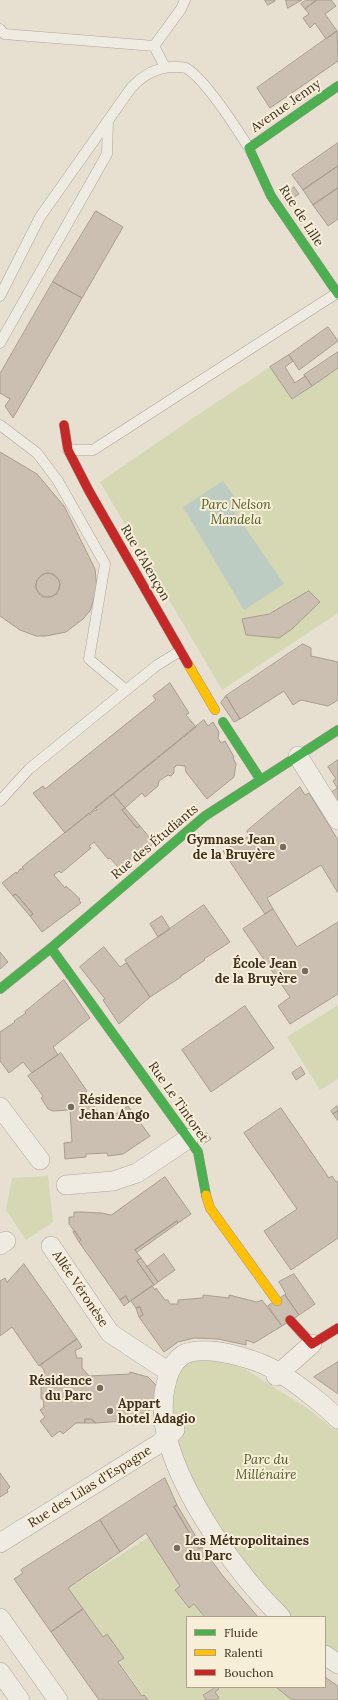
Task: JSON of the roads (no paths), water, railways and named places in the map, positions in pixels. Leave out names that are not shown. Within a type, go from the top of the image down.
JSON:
[{"type":"street","name":"Avenue Jenny","points":[[249,148],[338,86]]},
{"type":"street","name":"Rue de Lille","points":[[249,148],[271,196],[338,294]]},
{"type":"street","name":"Rue d'Alençon","points":[[64,425],[68,450],[180,651],[215,710]]},
{"type":"street","points":[[223,722],[260,780]]},
{"type":"street","name":"Rue des Étudiants","points":[[0,989],[51,948],[205,816],[338,730]]},
{"type":"street","points":[[298,756],[338,820]]},
{"type":"street","name":"Rue Le Tintoret","points":[[51,948],[198,1152],[206,1197],[210,1208],[277,1301]]},
{"type":"street","points":[[0,1107],[40,1160]]},
{"type":"street","points":[[66,1185],[113,1181],[137,1173],[189,1138]]},
{"type":"street","name":"Allée Véronèse","points":[[51,1246],[110,1333],[169,1372]]},
{"type":"street","points":[[290,1320],[312,1344]]},
{"type":"street","points":[[278,1374],[312,1344],[338,1328]]},
{"type":"street","points":[[280,1616],[241,1572],[214,1534],[188,1491],[168,1436],[164,1411],[164,1390],[169,1372],[179,1358],[190,1352],[218,1352],[250,1359],[278,1374],[338,1419]]},
{"type":"street","name":"Rue des Lilas d'Espagne","points":[[0,1543],[168,1436]]},
{"type":"street","points":[[0,1618],[58,1700]]},
{"type":"street","points":[[326,1656],[338,1664]]},
{"type":"street","points":[[0,1672],[20,1700]]},
{"type":"lane","points":[[154,46],[181,9],[185,0]]},
{"type":"lane","points":[[0,29],[4,34],[154,46]]},
{"type":"lane","points":[[154,46],[165,67]]},
{"type":"lane","points":[[0,296],[40,217],[108,121],[140,79],[151,72],[165,67],[185,67],[194,75],[227,115],[249,148]]},
{"type":"lane","points":[[0,343],[107,154],[108,121]]},
{"type":"lane","points":[[68,450],[93,450],[338,294]]},
{"type":"lane","points":[[0,424],[37,453],[58,481],[104,564],[88,659],[126,690]]},
{"type":"lane","points":[[0,801],[29,769],[156,666],[180,651]]},
{"type":"place","name":"Gymnase Jean de la Bruyère","points":[[283,847]]},
{"type":"place","name":"École Jean de la Bruyère","points":[[305,971]]},
{"type":"place","name":"Résidence Jehan Ango","points":[[71,1107]]},
{"type":"place","name":"Résidence du Parc","points":[[100,1388]]},
{"type":"place","name":"Appart hotel Adagio","points":[[110,1411]]},
{"type":"place","name":"Les Métropolitaines du Parc","points":[[177,1548]]},
{"type":"park label","name":"Parc Nelson Mandela","points":[[236,512]]},
{"type":"park label","name":"Parc du Millénaire","points":[[266,1468]]}]
